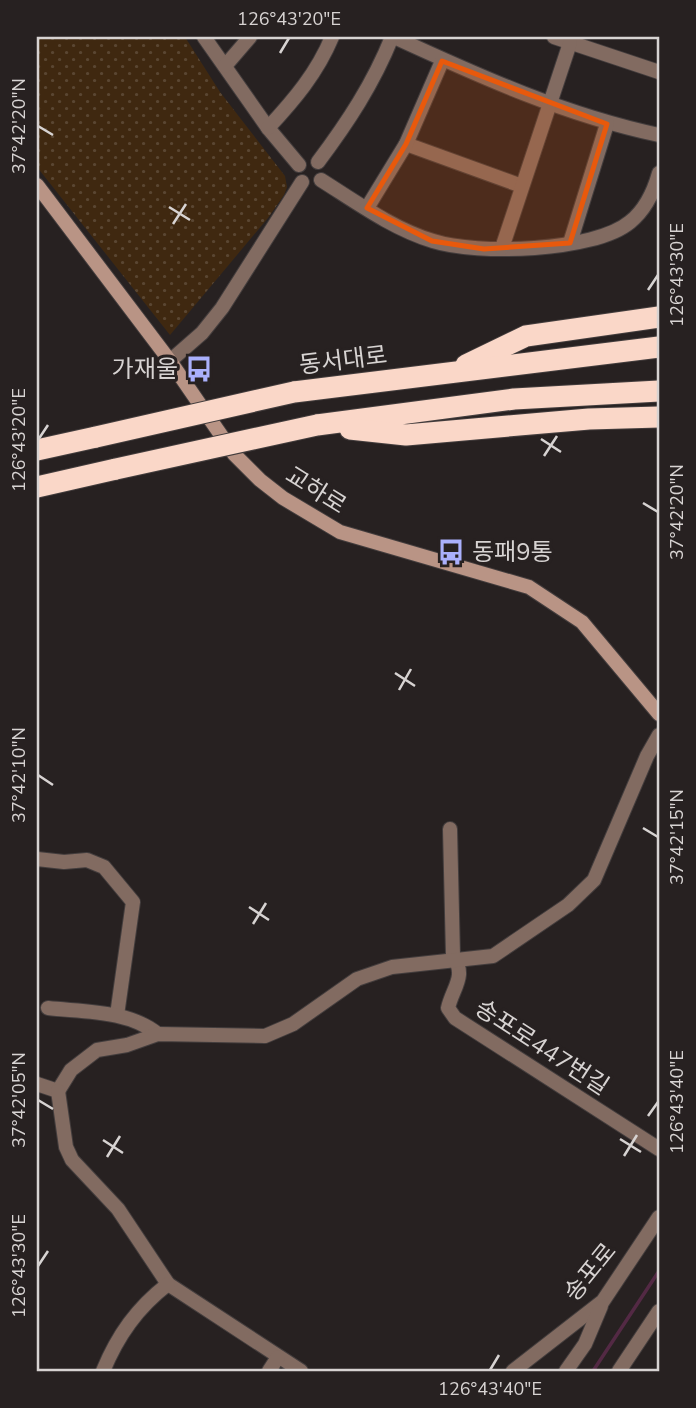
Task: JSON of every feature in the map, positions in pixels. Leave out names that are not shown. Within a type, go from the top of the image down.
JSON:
[{"type":"highway","points":[[448,373],[526,336],[659,317]]},
{"type":"highway","name":"동서대로","points":[[37,450],[294,392],[659,348]]},
{"type":"highway","points":[[37,488],[317,425],[514,399],[659,391]]},
{"type":"highway","points":[[317,425],[406,435],[589,419],[659,417]]},
{"type":"street","points":[[204,37],[268,128],[299,165],[298,176],[302,182],[310,185],[321,180]]},
{"type":"street","points":[[225,65],[250,37]]},
{"type":"street","points":[[268,128],[310,79],[322,61],[332,37]]},
{"type":"street","points":[[318,162],[356,112],[393,37],[442,61],[549,104],[607,124],[659,135]]},
{"type":"street","points":[[554,37],[659,72]]},
{"type":"street","points":[[502,248],[570,43]]},
{"type":"street","points":[[367,208],[406,144],[442,61]]},
{"type":"street","points":[[570,243],[607,124]]},
{"type":"street","points":[[406,144],[522,186]]},
{"type":"street","points":[[299,165],[308,160],[318,162]]},
{"type":"street","points":[[318,162],[323,172],[321,180]]},
{"type":"street","points":[[321,180],[367,208],[432,241],[458,247],[502,248],[570,243],[612,234],[631,222],[654,190],[659,173]]},
{"type":"street","points":[[170,361],[202,333],[222,308],[302,182]]},
{"type":"street","name":"교하로","points":[[37,185],[170,361],[234,454],[283,498],[340,532],[529,587],[582,622],[659,714]]},
{"type":"street","name":"송포로447번길","points":[[58,1091],[71,1070],[97,1050],[127,1045],[158,1034],[265,1037],[293,1024],[333,993],[358,979],[392,967],[493,956],[581,894],[603,862],[611,836],[659,735]]},
{"type":"street","name":"송포로447번길","points":[[450,829],[453,956],[461,967],[460,981],[448,1008],[455,1018],[659,1149]]},
{"type":"street","points":[[37,859],[64,862],[87,860],[104,867],[133,902],[117,1015]]},
{"type":"street","name":"송포로447번길","points":[[48,1008],[117,1015],[150,1027],[158,1034]]},
{"type":"street","points":[[37,1084],[58,1091],[66,1147],[72,1160],[118,1209],[168,1284],[301,1371]]},
{"type":"street","name":"송포로","points":[[513,1371],[603,1301],[659,1217]]},
{"type":"street","points":[[103,1371],[114,1344],[142,1305],[168,1284]]},
{"type":"street","points":[[566,1371],[585,1344],[603,1301]]},
{"type":"street","points":[[619,1371],[659,1311]]},
{"type":"street","points":[[269,1371],[278,1357]]},
{"type":"highlighted area","points":[[442,61],[607,124],[570,243],[484,249],[432,241],[367,208],[406,144]]},
{"type":"shaded area","points":[[37,37],[185,37],[220,92],[285,176],[287,187],[284,195],[268,218],[170,335],[37,167]]},
{"type":"waterway","points":[[593,1371],[659,1271]]},
{"type":"place","name":"가재울","points":[[199,369]]},
{"type":"place","name":"동패9통","points":[[451,552]]}]
